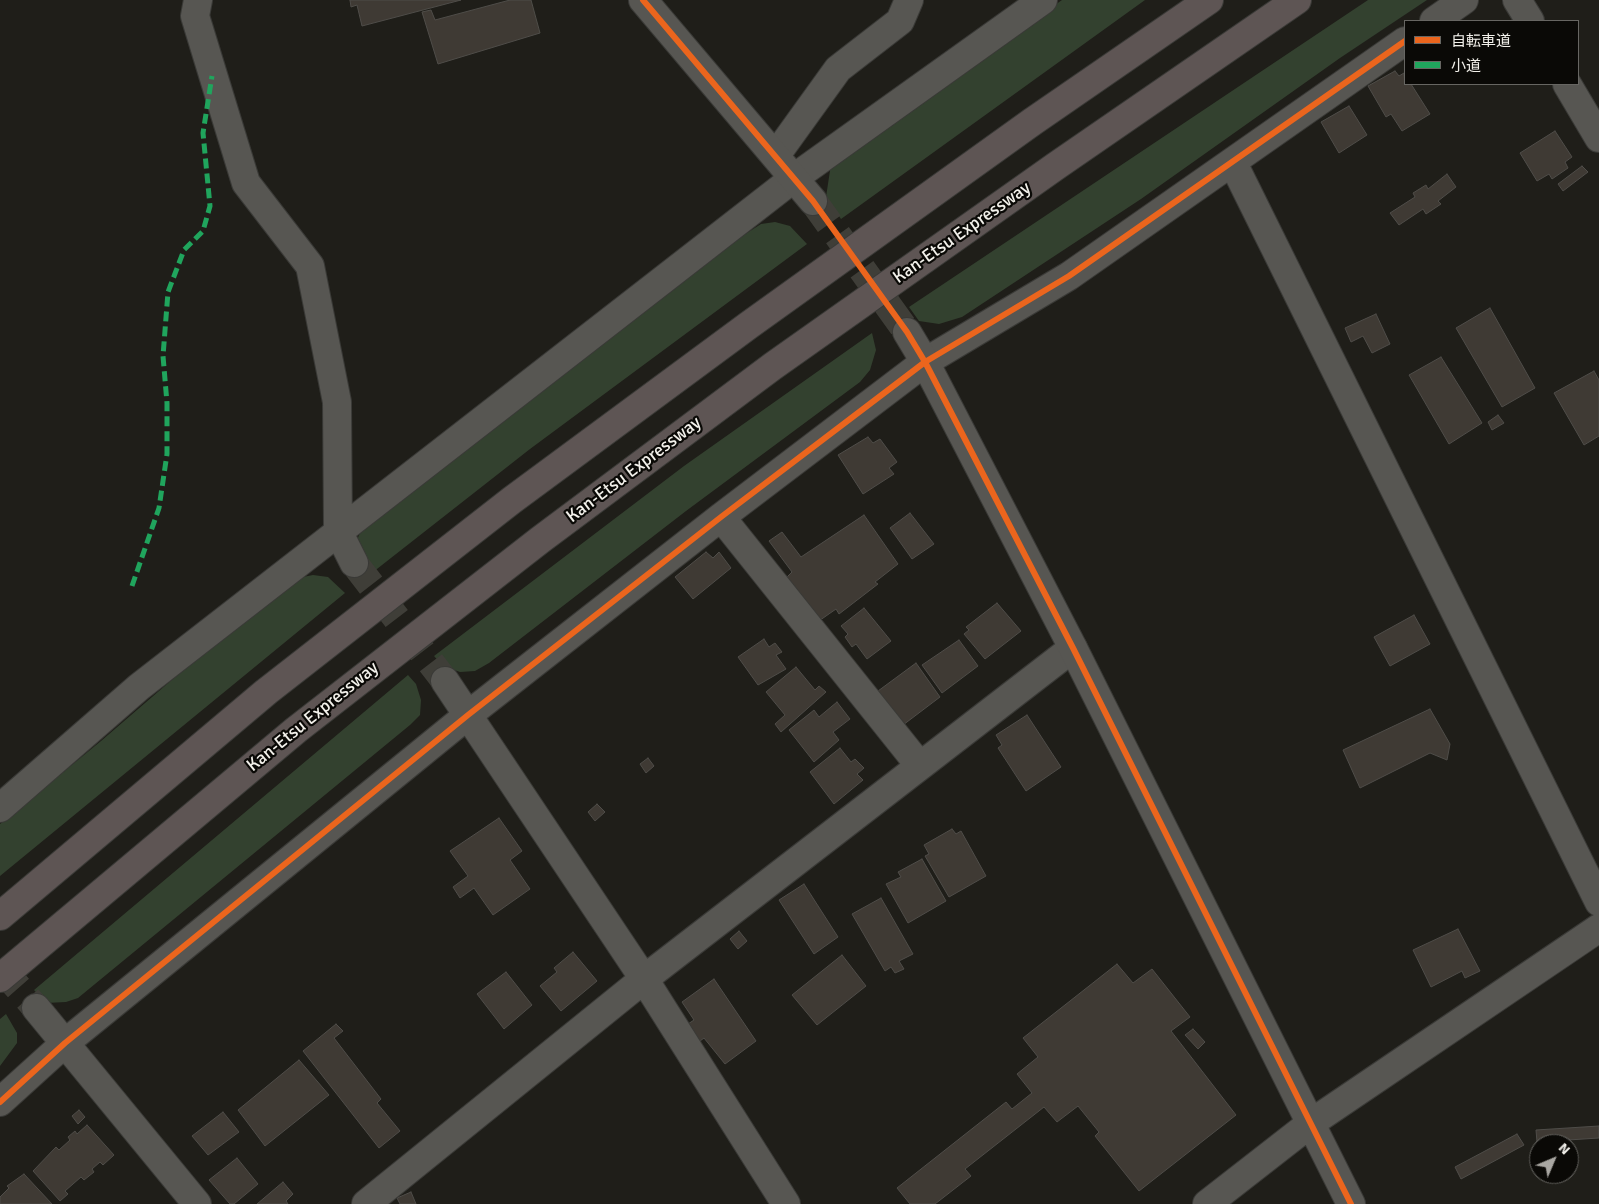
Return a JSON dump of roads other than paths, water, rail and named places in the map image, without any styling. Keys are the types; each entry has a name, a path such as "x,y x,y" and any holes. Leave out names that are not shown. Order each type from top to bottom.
{"highway":[{"path":"0,916 266,692 512,500 1015,134 1210,0"},
{"name":"Kan-Etsu Expressway","path":"0,978 296,730 540,540 781,361 1064,161 1297,0"}],"street":[{"path":"198,0 195,16 246,183 310,266 337,402 338,531 354,563"},
{"path":"643,0 776,155 812,201"},
{"path":"776,155 838,69 900,21 909,0"},
{"path":"0,808 139,687 338,531 794,178 1043,0"},
{"path":"1435,20 1464,0"},
{"path":"1517,0 1529,20"},
{"path":"0,1102 65,1043 468,715 721,517 925,362 1069,276 1233,164 1404,42"},
{"path":"1568,85 1599,138"},
{"path":"1233,164 1599,902"},
{"path":"907,332 925,362 1073,648 1350,1204"},
{"path":"721,517 920,766"},
{"path":"366,1204 644,979 1073,648"},
{"path":"445,681 644,979 786,1204"},
{"path":"1207,1204 1311,1123 1599,928"},
{"path":"36,1008 197,1204"}],"tunnel":[{"path":"813,201 907,332"},
{"path":"354,563 445,681"},
{"path":"0,967 36,1008"}]}
